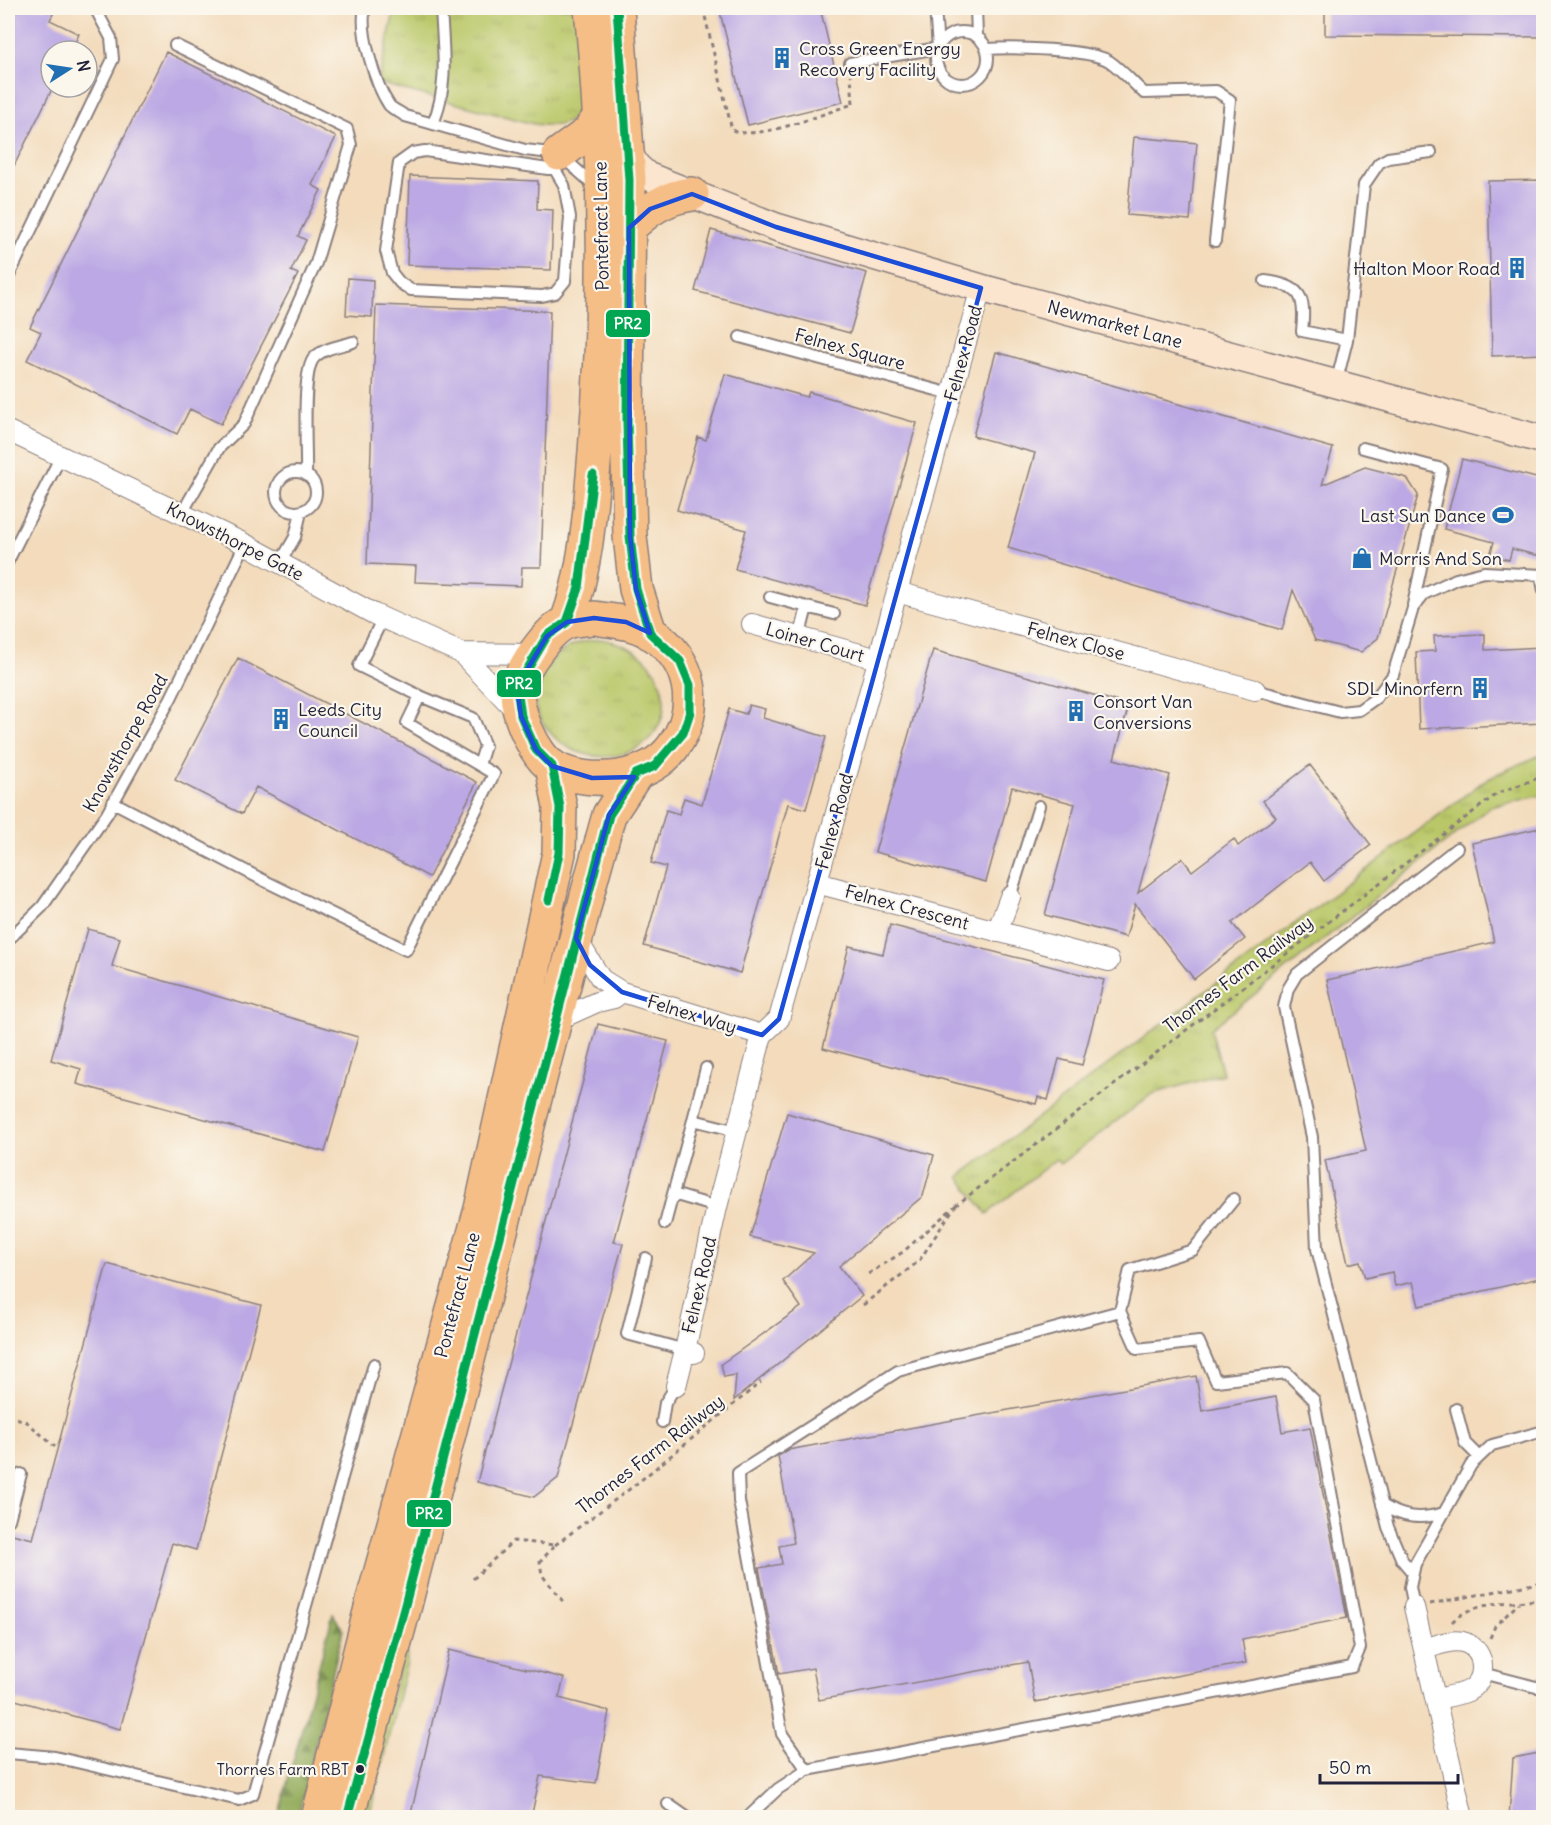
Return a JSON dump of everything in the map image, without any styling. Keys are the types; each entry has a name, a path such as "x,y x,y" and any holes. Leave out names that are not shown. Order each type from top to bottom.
{"highway":[{"name":"Pontefract Lane","path":"567,622 579,588 599,406 604,230 591,8"},
{"name":"Pontefract Lane","path":"617,8 627,151 629,228 627,422 630,536 636,589 650,633"},
{"path":"557,161 588,133 598,119"},
{"path":"629,228 650,209 676,196 692,194"},
{"path":"594,618 626,622 650,633 680,661 690,685 690,712 683,733 670,752 655,766 636,774 591,778 572,775 552,766 536,750 521,716 517,687 534,654 547,636 567,622 594,618"},
{"name":"Pontefract Lane","path":"318,1818 374,1596 481,1209 557,865 560,807 552,766"},
{"name":"Pontefract Lane","path":"347,1818 411,1582 609,815 636,774"}],"street":[{"name":"Newmarket Lane","path":"627,151 636,166 647,176 776,227 981,288 1544,441"},
{"name":"Felnex Road","path":"676,1386 689,1351 717,1207 762,1035 779,1019 981,288"},
{"name":"Knowsthorpe Gate","path":"8,430 245,544 383,618 461,653 521,716"},
{"name":"Felnex Close","path":"897,592 1255,690"},
{"name":"Loiner Court","path":"752,624 878,660"},
{"name":"Knowsthorpe Gate","path":"461,653 534,654"},
{"name":"Felnex Crescent","path":"816,883 1109,961"},
{"path":"997,932 1010,897"},
{"name":"Felnex Way","path":"576,938 601,979 622,992 762,1035"},
{"path":"555,1021 597,1002 614,998 622,992"},
{"path":"1414,1607 1433,1647 1436,1699 1463,1818"},
{"path":"1433,1647 1458,1641 1467,1643 1474,1647 1482,1667 1475,1686 1468,1691 1436,1699"}],"lane":[{"path":"9,271 113,59 111,38 95,8"},
{"path":"365,8 362,18 373,69 390,106 405,116 525,150 579,169 602,194"},
{"path":"433,124 441,104 445,79 441,8"},
{"path":"934,8 938,48"},
{"path":"976,8 977,36"},
{"path":"968,32 977,36 987,49 988,66 984,74 970,84 962,85 946,79 940,73 935,56 938,48 950,34 968,32"},
{"path":"175,45 347,129 351,145 316,263 244,424 219,448 182,513"},
{"path":"987,49 1017,47 1108,60 1144,93 1181,94 1216,91 1230,100 1215,241"},
{"path":"850,63 938,48"},
{"path":"425,151 557,161 570,217 565,282 555,293 542,296 411,290 392,273 386,251 399,163 405,157 425,151"},
{"path":"1336,384 1347,340 1364,185 1379,163 1388,158 1431,152"},
{"path":"1265,281 1289,284 1298,292 1304,316 1302,331 1347,340"},
{"name":"Felnex Square","path":"740,337 951,394"},
{"path":"306,474 308,369 314,358 323,352 353,342"},
{"path":"1255,690 1340,712 1359,710 1377,698 1393,675 1413,608 1442,469 1363,448"},
{"path":"8,561 61,456"},
{"path":"294,472 306,474 315,484 315,498 307,509 301,512 293,512 282,507 276,489 278,482 287,474 294,472"},
{"path":"280,563 295,537 301,512"},
{"name":"Knowsthorpe Road","path":"8,940 42,907 113,802 171,698 245,544"},
{"path":"1413,608 1424,594 1456,579 1484,572 1542,576 1544,591"},
{"path":"770,597 834,614"},
{"path":"799,638 807,607"},
{"path":"383,618 359,666 420,696 473,718 484,746 479,765"},
{"path":"113,802 265,881 406,950 494,774 406,723 420,696"},
{"path":"1010,897 1039,806"},
{"path":"1412,1572 1395,1546 1382,1505 1317,1249 1312,1137 1284,1007 1288,989 1297,974 1457,848"},
{"path":"665,1224 706,1068"},
{"path":"693,1120 737,1131"},
{"path":"673,1194 717,1207"},
{"path":"747,1818 778,1789 807,1770 1352,1667 1360,1648 1314,1400 1287,1373 1216,1382 1199,1342 1137,1349 1120,1311 1130,1270 1193,1250 1234,1199"},
{"path":"646,1258 627,1334 689,1351"},
{"path":"807,1770 782,1734 739,1501 738,1473 898,1371 1120,1311"},
{"path":"8,1753 55,1757 239,1800 253,1794 374,1364"},
{"path":"662,1422 665,1403 676,1386"},
{"path":"1456,1409 1465,1443 1478,1456"},
{"path":"1414,1607 1410,1587 1412,1572 1478,1456 1492,1444 1544,1431"},
{"path":"9,1520 11,1498 21,1474"},
{"path":"1382,1505 1396,1514 1412,1518 1428,1518 1444,1513"},
{"path":"1482,1667 1536,1687 1544,1686"},
{"path":"668,1804 688,1818"}],"path":[{"path":"703,8 732,130 742,135 759,133 853,104 850,63"},
{"name":"Thornes Farm Railway","path":"865,1276 903,1252 955,1206 1498,793 1544,776"},
{"name":"Thornes Farm Railway","path":"863,1305 919,1261 955,1206"},
{"name":"Thornes Farm Railway","path":"565,1604 542,1575 540,1562 555,1545 635,1485 761,1382"},
{"path":"8,1415 27,1422 56,1447"},
{"path":"473,1579 513,1541 555,1545"},
{"path":"1433,1647 1460,1614 1509,1600 1519,1603 1544,1599"},
{"path":"1482,1667 1495,1626 1519,1603"},
{"path":"259,1772 332,1763"}],"highlighted area":[{"path":"692,194 776,227 981,288 779,1019 762,1035 622,992 590,965 576,938 609,815 634,777 592,778 552,766 536,750 521,716 517,687 547,636 567,622 594,618 626,622 650,633 636,589 630,536 629,228 650,209"}],"green space":[{"path":"395,8 577,8 583,84 577,111 566,123 534,124 378,83"},
{"path":"601,639 620,644 644,658 660,682 664,706 658,727 645,742 626,753 605,757 582,753 560,742 542,722 535,698 541,675 557,655 582,642"},
{"path":"1543,754 1543,795 1490,807 1211,1029 1223,1074 1152,1094 1060,1164 1056,1159 987,1214 959,1177 1488,778"},
{"path":"333,1614 343,1630 298,1817 278,1817"},
{"path":"406,1644 407,1662 369,1817 358,1818"}],"building":[{"path":"8,8 56,8 50,20 79,34 77,39 39,39 39,99 47,99 8,178"},
{"name":"Cross Green Energy Recovery Facility","path":"719,8 820,8 843,102 748,125"},
{"path":"1325,8 1544,8 1544,37 1325,35"},
{"path":"166,52 336,137 312,185 321,190 298,236 306,240 291,271 298,274 221,424 190,409 177,434 27,360 41,332 30,327"},
{"path":"1134,137 1197,143 1190,220 1127,215"},
{"path":"410,176 538,181 537,209 553,210 551,270 407,265"},
{"name":"Halton Moor Road","path":"1544,180 1544,354 1492,356 1488,181"},
{"path":"711,230 867,273 850,333 695,291"},
{"path":"348,278 373,280 372,317 346,315"},
{"path":"376,305 550,311 541,567 522,567 521,586 415,582 416,566 367,564"},
{"path":"996,352 1333,448 1322,485 1365,467 1407,478 1418,495 1378,638 1361,652 1315,640 1293,590 1282,630 1008,548 1035,453 973,436"},
{"path":"725,374 807,397 809,392 917,423 865,605 735,569 746,530 677,510 698,437 706,440"},
{"path":"1462,459 1544,480 1544,557 1512,549 1509,560 1490,555 1494,542 1444,529"},
{"name":"SDL Minorfern","path":"1485,634 1485,650 1544,647 1544,723 1419,729 1416,652 1435,651 1434,636"},
{"path":"933,650 1129,705 1114,759 1170,775 1138,893 1182,858 1192,871 1234,839 1238,846 1276,817 1263,801 1310,765 1371,845 1324,881 1310,862 1232,923 1245,939 1194,979 1135,904 1126,937 1045,915 1075,804 1012,787 986,882 875,852"},
{"name":"Leeds City Council","path":"238,658 477,782 429,877 256,787 242,814 175,780"},
{"path":"749,705 765,709 763,718 826,737 806,809 788,804 740,973 644,946 666,867 651,863 666,810 679,814 684,798 702,804 729,709 746,714"},
{"path":"1544,827 1544,1277 1419,1306 1413,1282 1395,1286 1392,1272 1365,1278 1360,1261 1348,1264 1325,1160 1366,1151 1327,980 1494,942 1472,843"},
{"path":"890,925 1104,980 1082,1065 1059,1059 1048,1100 1038,1097 1036,1104 823,1048 849,946 883,954"},
{"path":"88,929 120,938 112,966 358,1037 325,1152 77,1084 81,1069 51,1060"},
{"path":"598,1024 668,1041 614,1242 623,1244 558,1478 534,1497 477,1482"},
{"path":"787,1113 934,1155 923,1196 839,1266 862,1296 734,1400 736,1375 724,1377 721,1364 801,1307 783,1281 814,1253 750,1237"},
{"path":"107,1264 261,1305 196,1550 172,1543 120,1729 8,1698 8,1533 33,1539"},
{"path":"1196,1376 1202,1411 1276,1397 1282,1432 1310,1427 1347,1618 1242,1639 1246,1663 1035,1702 1028,1662 819,1700 813,1668 779,1674 759,1568 782,1564 779,1546 794,1543 778,1456 788,1450"},
{"path":"449,1650 564,1678 559,1698 609,1711 596,1783 540,1776 531,1818 410,1818"},
{"path":"1544,1752 1544,1818 1509,1818 1513,1758"}],"transit line":[{"name":"PR2","path":"347,1818 405,1605 609,815 636,774 655,766 683,733 690,712 690,685 680,661 650,633 636,589 630,536 627,422 629,180 617,8"},
{"name":"PR2","path":"549,900 559,853 560,807 552,766 536,750 521,716 517,687 547,636 567,622 579,588 593,475"}],"place":[{"name":"Cross Green Energy Recovery Facility","path":"782,58"},
{"name":"Halton Moor Road","path":"1517,268"},
{"name":"Last Sun Dance","path":"1503,515"},
{"name":"Morris And Son","path":"1362,558"},
{"name":"SDL Minorfern","path":"1480,688"},
{"name":"Consort Van Conversions","path":"1076,711"},
{"name":"Leeds City Council","path":"281,719"},
{"name":"Thornes Farm RBT","path":"360,1769"}]}
